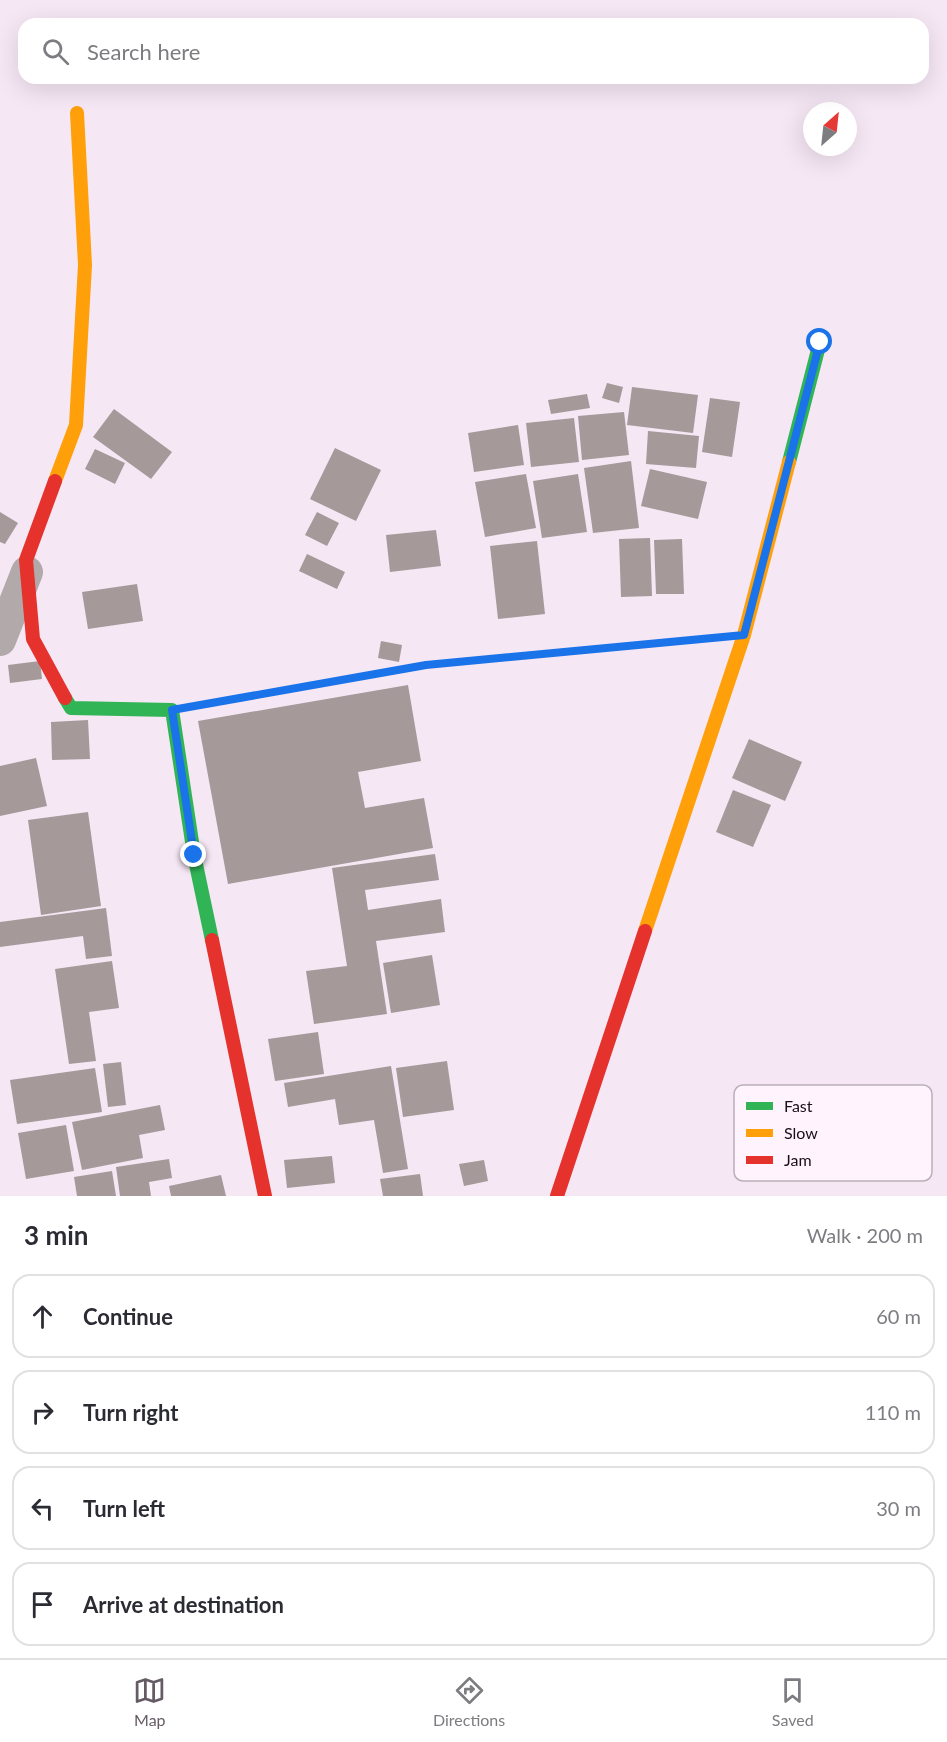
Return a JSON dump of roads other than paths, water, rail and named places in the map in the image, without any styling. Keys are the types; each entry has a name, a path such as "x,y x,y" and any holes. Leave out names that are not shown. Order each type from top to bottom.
{"street":[{"path":"77,113 85,265 76,425 26,560 33,639 71,708 172,710 194,855 264,1196"},
{"path":"557,1196 744,635 820,342"},
{"path":"0,640 27,572"}]}
